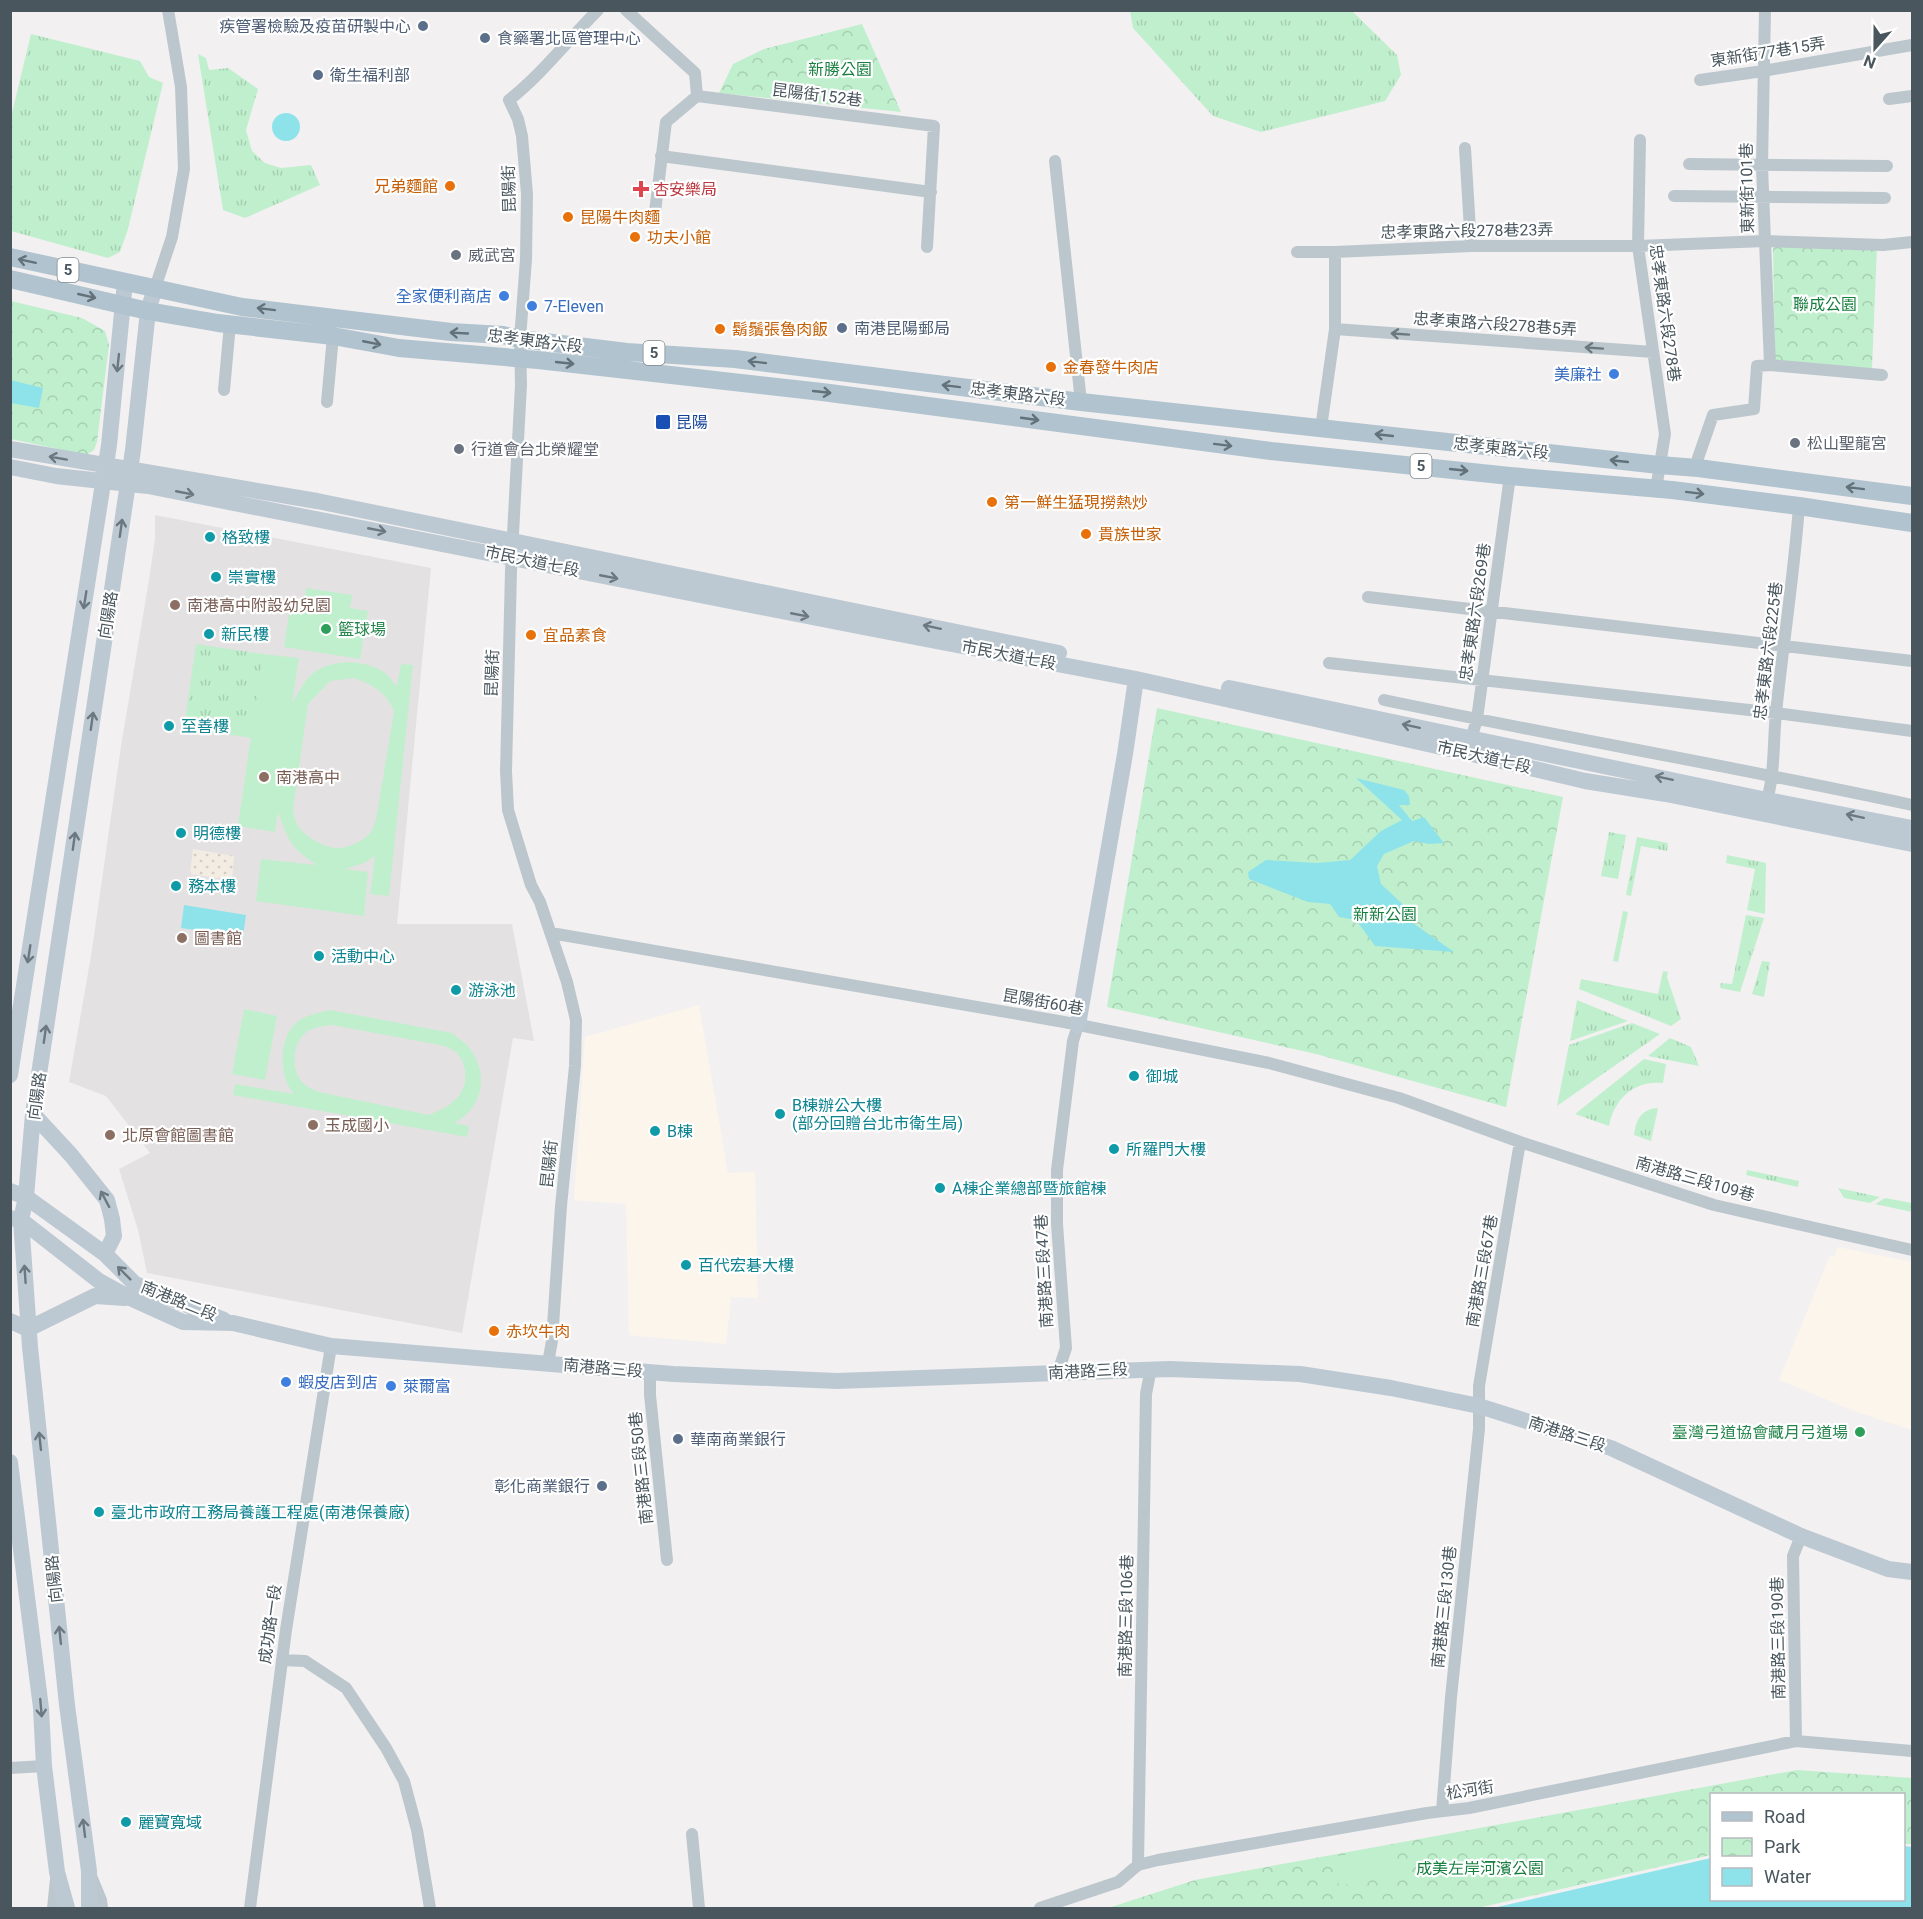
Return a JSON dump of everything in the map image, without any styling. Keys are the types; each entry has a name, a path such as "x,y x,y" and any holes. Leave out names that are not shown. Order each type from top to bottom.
{"main road":[{"name":"5","path":"10,258 125,282"},
{"name":"5","path":"10,279 147,311"},
{"name":"忠孝東路六段","path":"125,282 242,307 451,332 503,335 627,352 735,359 1081,402 1698,468 1912,496"},
{"name":"向陽路","path":"10,1075 104,473 125,282"},
{"name":"向陽路","path":"93,1908 77,1766 67,1704 16,1219 129,476 147,311 155,288"},
{"name":"忠孝東路六段","path":"147,311 230,324 333,336 399,348 831,393 1271,451 1656,489 1799,506 1912,524"},
{"path":"10,449 104,473"},
{"path":"10,467 56,476 104,473"},
{"name":"市民大道七段","path":"104,473 317,501 513,549 862,627 1470,746 1912,828"},
{"name":"市民大道七段","path":"513,549 1470,746 1585,781 1666,794 1912,844"},
{"path":"1078,1025 1136,679"},
{"path":"33,1114 71,1155 107,1200 114,1236 105,1254"},
{"name":"南港路二段","path":"18,1194 105,1254 135,1284 233,1323"},
{"name":"南港路二段","path":"16,1219 99,1281 130,1298 183,1322 233,1323"},
{"path":"10,1322 28,1329 94,1296 130,1298"},
{"name":"南港路三段","path":"233,1323 331,1346 650,1372 837,1381 1151,1368 1300,1374 1391,1388 1479,1406 1611,1448 1801,1536 1888,1569 1912,1572"},
{"name":"向陽路","path":"10,1462 15,1538 41,1708 44,1766 57,1872 67,1908"}],"street":[{"path":"155,288 172,237 184,169 182,87 168,10"},
{"name":"昆陽街","path":"548,1364 552,1341 576,1020 567,982 540,902 531,885 508,810 506,771 520,339 526,259 527,172 520,128 509,100 524,88 598,10"},
{"path":"626,10 695,73 697,96 666,122 655,212"},
{"name":"東新街101巷","path":"1765,10 1762,166 1770,365"},
{"name":"東新街77巷15弄","path":"1700,80 1912,45"},
{"name":"昆陽街152巷","path":"697,96 933,126 931,192"},
{"path":"1889,99 1912,96"},
{"name":"忠孝東路六段278巷","path":"1640,140 1638,246 1665,434 1656,489"},
{"path":"1465,148 1471,246"},
{"path":"661,156 931,192 927,247"},
{"path":"1055,161 1081,402"},
{"path":"1689,164 1887,166"},
{"path":"1674,196 1885,198"},
{"name":"忠孝東路六段278巷23弄","path":"1297,252 1471,246 1638,246 1765,241 1884,245 1912,242"},
{"path":"1321,428 1335,329 1335,252"},
{"path":"224,390 230,324"},
{"name":"忠孝東路六段278巷5弄","path":"1335,329 1653,352"},
{"path":"327,402 333,336"},
{"path":"1698,468 1698,458 1713,415 1754,410 1757,366 1770,365 1882,375"},
{"name":"忠孝東路六段269巷","path":"1470,746 1477,719 1510,476"},
{"name":"忠孝東路六段225巷","path":"1767,800 1772,775 1776,713 1795,566 1799,506"},
{"path":"1368,597 1912,661"},
{"path":"1329,663 1776,713 1912,731"},
{"path":"1384,700 1772,775 1912,805"},
{"name":"昆陽街60巷","path":"551,933 1078,1025 1269,1063 1399,1098 1520,1142"},
{"name":"南港路三段47巷","path":"1058,1372 1066,1348 1057,1224 1057,1170 1073,1041 1078,1025"},
{"name":"南港路三段109巷","path":"1520,1142 1714,1205 1912,1250"},
{"name":"南港路三段67巷","path":"1479,1406 1479,1386 1520,1142"},
{"name":"成功路一段","path":"250,1908 282,1660 331,1346"},
{"name":"南港路三段106巷","path":"1138,1865 1146,1394 1151,1368"},
{"name":"南港路三段50巷","path":"650,1372 650,1395 667,1560"},
{"name":"南港路三段130巷","path":"1442,1811 1451,1697 1474,1486 1479,1406"},
{"name":"南港路三段190巷","path":"1796,1741 1793,1556 1801,1536"},
{"path":"282,1660 305,1661 346,1688 386,1748 404,1781 417,1830 430,1908"},
{"name":"松河街","path":"1040,1908 1118,1882 1138,1865 1469,1808 1796,1741 1912,1751"},
{"path":"10,1768 44,1766"},
{"path":"692,1834 699,1908"},
{"path":"53,1908 57,1872"}],"shaded area":[{"path":"155,515 431,568 397,924 512,924 534,1041 513,1038 462,1333 147,1273 138,1230 119,1169 150,1153 106,1096 69,1082 92,950 121,746 149,580 155,539"},
{"path":"699,1005 728,1173 755,1172 758,1298 731,1297 726,1344 629,1335 626,1204 574,1200 585,1037"},
{"path":"1838,1247 1912,1262 1912,1430 1857,1412 1779,1380 1830,1256 1834,1257"}],"green space":[{"path":"1130,11 1350,11 1397,55 1401,75 1385,101 1261,132 1213,116 1133,28"},
{"name":"新勝公園","path":"862,24 901,112 719,93 733,64 764,49"},
{"path":"31,34 140,61 149,77 163,83 128,229 120,252 108,258 11,231 11,117"},
{"path":"198,54 206,58 209,70 228,68 258,89 246,130 252,151 265,163 281,168 311,165 320,185 245,218 223,210"},
{"name":"聯成公園","path":"1877,246 1872,369 1775,360 1773,247"},
{"path":"11,301 82,318 105,331 109,345 97,442 94,450 86,455 11,439"},
{"name":"籃球場","path":"306,588 352,595 350,608 368,611 360,659 284,647 291,602 304,604"},
{"path":"196,644 263,654 252,738 184,728"},
{"path":"263,654 299,658 292,703 311,675 319,669 337,663 357,663 376,668 384,672 397,686 401,664 413,665 389,896 370,894 375,856 364,863 345,869 368,872 364,916 256,901 261,859 317,865 292,843 278,812 275,832 238,826","holes":["354,678 383,694 394,711 373,829 359,842 336,848 319,843 303,832 297,824 293,810 308,704 330,681"]},
{"name":"新新公園","path":"1157,708 1563,797 1506,1107 1316,1054 1107,1007"},
{"path":"1609,832 1626,835 1618,879 1601,876"},
{"path":"1637,837 1668,843 1667,851 1641,846 1631,896 1626,895"},
{"path":"1727,855 1766,863 1765,914 1747,910 1755,869 1726,863"},
{"path":"1623,911 1628,912 1618,962 1613,961"},
{"path":"1746,915 1764,918 1740,992 1720,988 1721,983 1732,984"},
{"path":"1762,961 1770,962 1764,997 1752,994"},
{"path":"1663,971 1668,972 1667,977 1681,1019 1671,1026 1579,989 1581,979 1658,994"},
{"path":"1577,1000 1628,1021 1570,1041"},
{"path":"244,1009 277,1016 265,1080 232,1074"},
{"path":"330,1010 452,1033 467,1045 479,1066 481,1077 480,1088 472,1108 454,1123 469,1126 467,1137 233,1095 235,1084 294,1094 285,1079 282,1059 289,1031 303,1018","holes":["332,1025 445,1046 456,1052 462,1060 465,1083 460,1095 448,1106 429,1115 319,1092 303,1083 295,1063 296,1048 303,1036 308,1031"]},
{"path":"1632,1023 1660,1034 1557,1106 1569,1045"},
{"path":"1670,1038 1691,1047 1699,1066 1648,1056"},
{"path":"1644,1059 1666,1064 1663,1083 1643,1085 1627,1093 1615,1107 1609,1126 1575,1114"},
{"path":"1658,1108 1651,1141 1634,1135 1640,1116"},
{"path":"1747,1170 1799,1181 1798,1187 1746,1175"},
{"path":"1838,1188 1880,1197 1870,1203 1844,1198"},
{"path":"1885,1198 1912,1203 1912,1212 1875,1204"},
{"name":"成美左岸河濱公園","path":"1797,1770 1912,1778 1912,1844 1905,1844 1905,1793 1710,1793 1710,1855 1478,1908 1108,1908 1195,1880"},
{"path":"1394,1846 1400,1875 1339,1886 1333,1857"}],"sand":[{"path":"193,849 234,856 232,880 190,874"}],"water":[{"path":"286,113 296,117 300,127 296,137 286,141 276,137 272,127 276,117"},
{"path":"10,380 43,388 39,408 11,403"},
{"path":"1356,778 1404,790 1409,796 1410,805 1399,805 1412,821 1424,817 1444,843 1429,844 1414,841 1384,854 1377,866 1381,884 1410,911 1413,923 1454,952 1375,946 1356,920 1339,917 1330,904 1308,902 1249,879 1248,872 1266,860 1317,863 1350,860 1381,831 1402,820"},
{"path":"184,905 246,915 243,937 181,928"},
{"path":"1905,1846 1912,1847 1912,1908 1493,1908 1710,1858 1710,1901 1905,1901"}],"place":[{"name":"疾管署檢驗及疫苗研製中心","path":"423,26"},
{"name":"食藥署北區管理中心","path":"485,38"},
{"name":"衛生福利部","path":"318,75"},
{"name":"兄弟麵館","path":"450,186"},
{"name":"杏安樂局","path":"641,189"},
{"name":"昆陽牛肉麵","path":"568,217"},
{"name":"功夫小館","path":"635,237"},
{"name":"威武宮","path":"456,255"},
{"name":"全家便利商店","path":"504,296"},
{"name":"7-Eleven","path":"532,306"},
{"name":"南港昆陽郵局","path":"842,328"},
{"name":"鬍鬚張魯肉飯","path":"720,329"},
{"name":"金春發牛肉店","path":"1051,367"},
{"name":"美廉社","path":"1614,374"},
{"name":"昆陽","path":"663,422"},
{"name":"松山聖龍宮","path":"1795,443"},
{"name":"行道會台北榮耀堂","path":"459,449"},
{"name":"第一鮮生猛現撈熱炒","path":"992,502"},
{"name":"貴族世家","path":"1086,534"},
{"name":"格致樓","path":"210,537"},
{"name":"崇實樓","path":"216,577"},
{"name":"南港高中附設幼兒園","path":"175,605"},
{"name":"籃球場","path":"326,629"},
{"name":"新民樓","path":"209,634"},
{"name":"宜品素食","path":"531,635"},
{"name":"至善樓","path":"169,726"},
{"name":"南港高中","path":"264,777"},
{"name":"明德樓","path":"181,833"},
{"name":"務本樓","path":"176,886"},
{"name":"圖書館","path":"182,938"},
{"name":"活動中心","path":"319,956"},
{"name":"游泳池","path":"456,990"},
{"name":"御城","path":"1134,1076"},
{"name":"B棟辦公大樓 (部分回贈台北市衛生局)","path":"780,1114"},
{"name":"玉成國小","path":"313,1125"},
{"name":"B棟","path":"655,1131"},
{"name":"北原會館圖書館","path":"110,1135"},
{"name":"所羅門大樓","path":"1114,1149"},
{"name":"A棟企業總部暨旅館棟","path":"940,1188"},
{"name":"百代宏碁大樓","path":"686,1265"},
{"name":"赤坎牛肉","path":"494,1331"},
{"name":"蝦皮店到店","path":"286,1382"},
{"name":"萊爾富","path":"391,1386"},
{"name":"臺灣弓道協會藏月弓道場","path":"1860,1432"},
{"name":"華南商業銀行","path":"678,1439"},
{"name":"彰化商業銀行","path":"602,1486"},
{"name":"臺北市政府工務局養護工程處(南港保養廠)","path":"99,1512"},
{"name":"麗寶寬域","path":"126,1822"}]}
